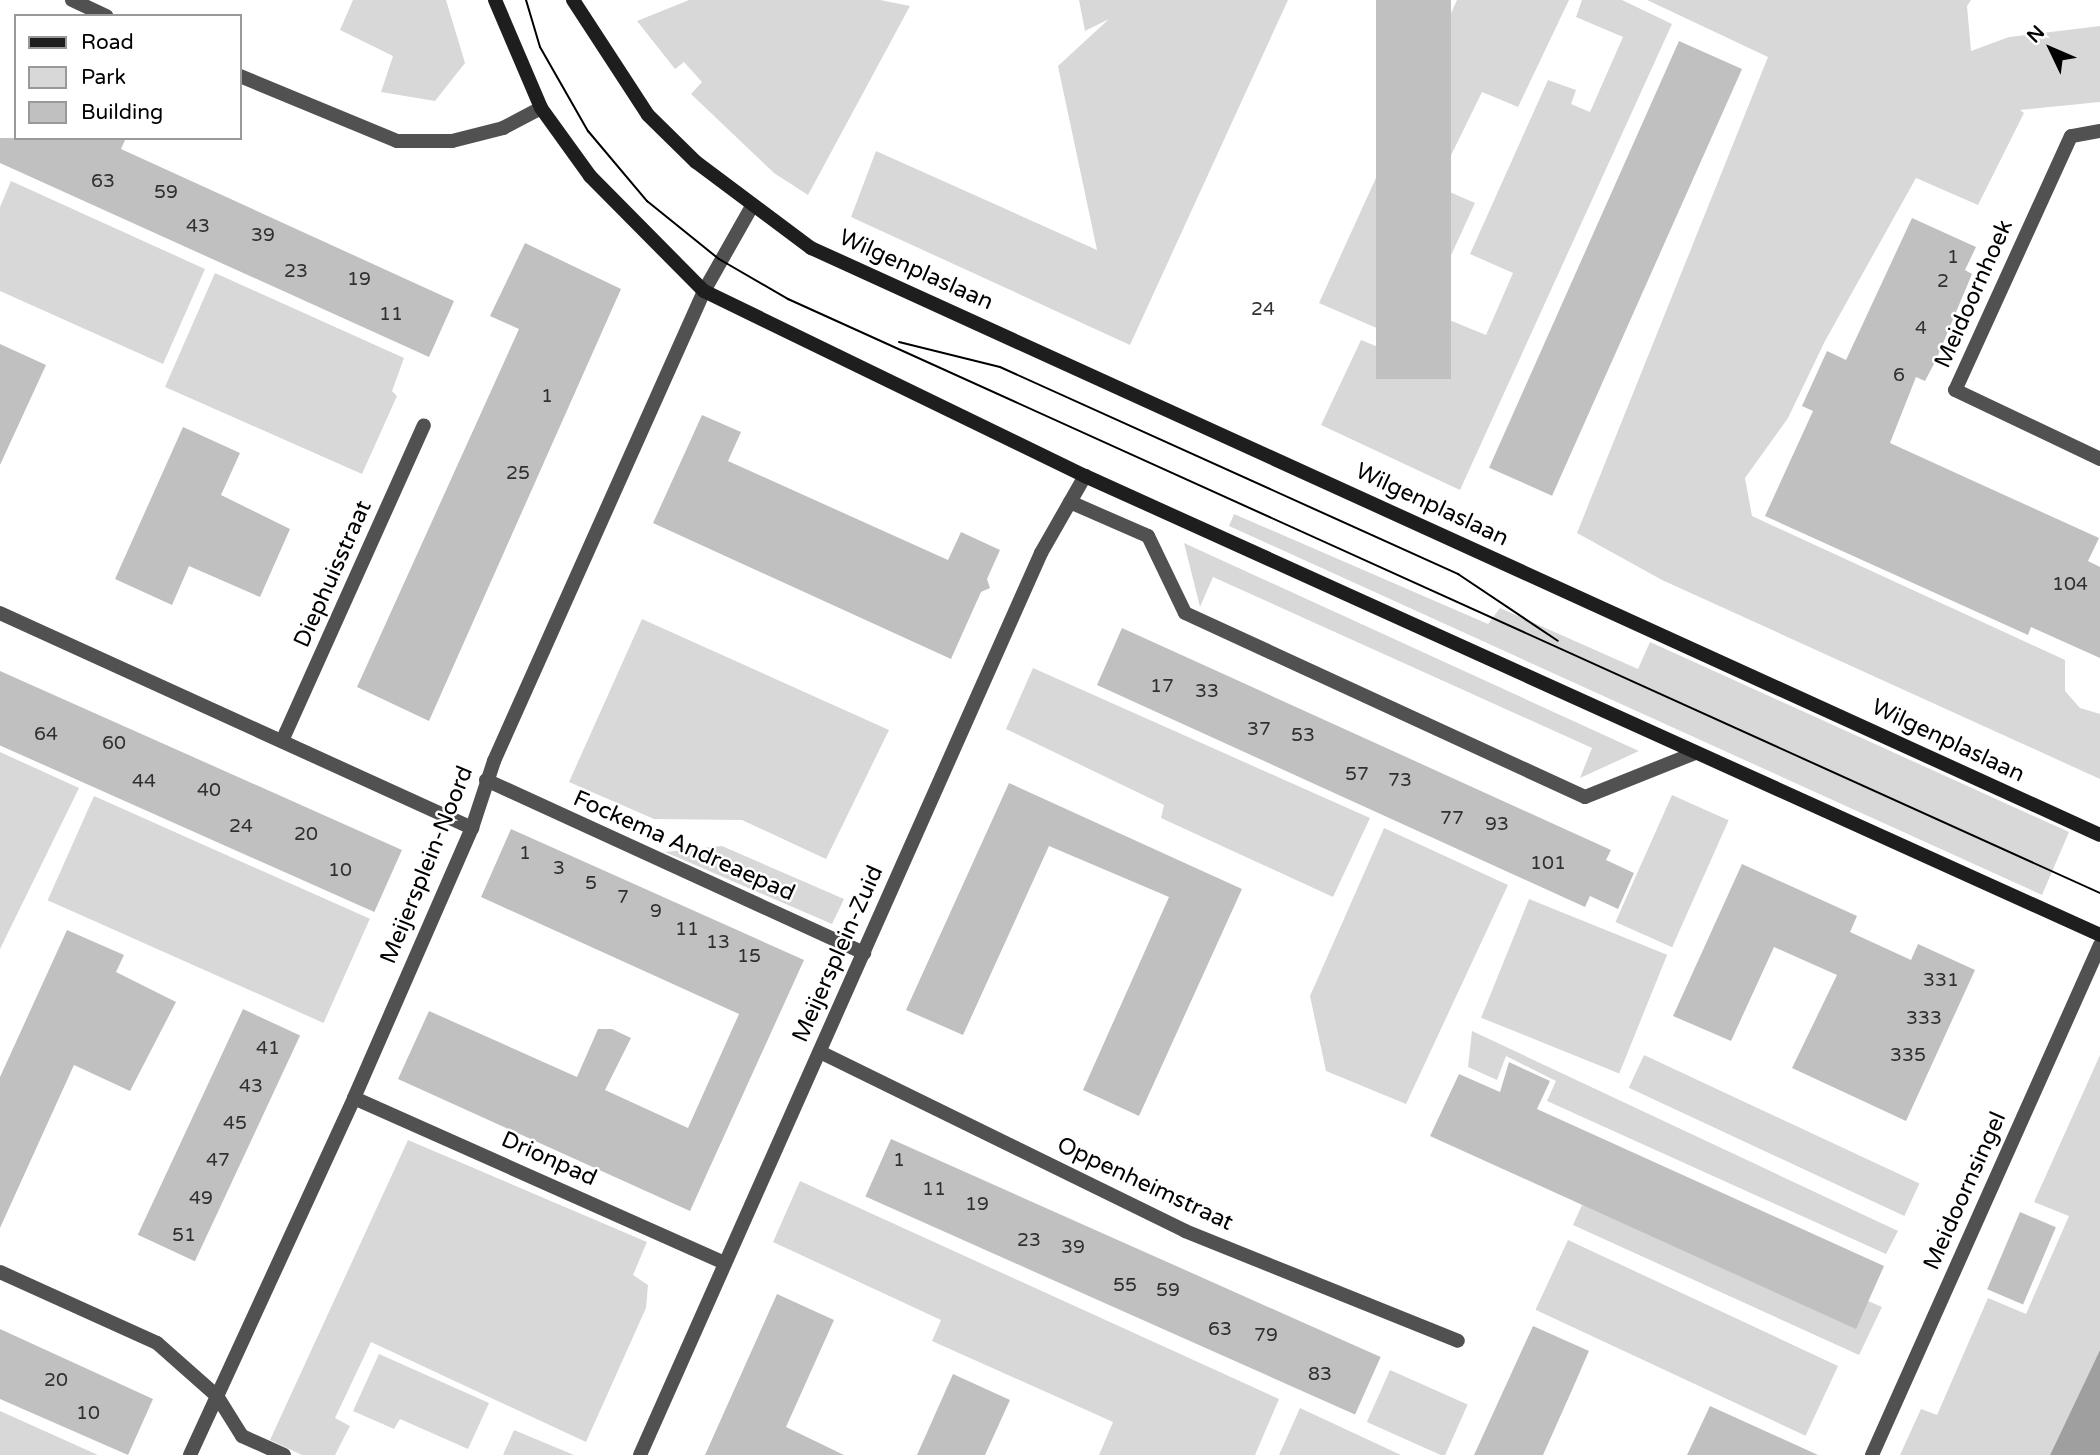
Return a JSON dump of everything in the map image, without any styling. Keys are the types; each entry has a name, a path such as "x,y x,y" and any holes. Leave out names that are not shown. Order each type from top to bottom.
{"street":[{"path":"72,0 103,14"},
{"path":"495,0 541,108 590,176 704,291 1085,476 2100,935"},
{"name":"Wilgenplaslaan","path":"573,0 648,115 752,206 811,248 2100,835"},
{"path":"242,77 397,141 452,141 503,128 541,108"},
{"name":"Meidoornhoek","path":"2100,131 2071,136 1955,390 2100,459"},
{"path":"704,291 752,206"},
{"name":"Meijersplein-Noord","path":"190,1455 354,1098 472,828 486,780 704,291"},
{"name":"Diephuisstraat","path":"282,741 424,425"},
{"name":"Meijersplein-Zuid","path":"640,1455 1041,554 1085,476"},
{"path":"1070,502 1148,536 1185,613 1585,797 1695,753"},
{"path":"0,613 472,828"},
{"name":"Fockema Andreaepad","path":"486,780 864,953"},
{"name":"Meidoornsingel","path":"1872,1455 2100,945"},
{"name":"Oppenheimstraat","path":"820,1052 1185,1231 1458,1340"},
{"name":"Drionpad","path":"354,1098 726,1262"},
{"path":"0,1272 157,1343 217,1396 242,1436 284,1455"}],"green space":[{"path":"353,0 446,0 465,63 435,101 381,92 393,56 340,30"},
{"path":"689,0 880,0 910,6 808,195 774,173 691,94 702,82 684,62 675,69 637,21"},
{"path":"1079,0 1288,0 1130,345 851,217 876,151 1097,250 1058,66 1109,19 1085,31"},
{"path":"1457,0 1569,0 1518,107 1482,92 1436,186 1475,203 1411,343 1319,303"},
{"path":"1582,0 1622,0 1672,24 1460,490 1321,425 1361,340 1420,364 1442,317 1486,335 1513,273 1470,254 1548,80 1576,90 1571,104 1590,112 1623,37 1576,17"},
{"path":"1647,0 1971,0 1967,6 1971,51 2009,37 2100,26 2100,102 2020,110 2024,113 1978,205 1916,178 1825,341 1788,418 1745,478 1752,516 2065,660 2065,691 2080,708 2100,714 2100,779 1662,580 1577,533 1768,57"},
{"path":"11,181 205,269 163,364 0,291 0,207"},
{"path":"215,273 404,358 392,391 397,396 362,474 165,387"},
{"path":"1234,514 1488,624 1500,608 1638,669 1650,642 2069,832 2042,895 1229,526"},
{"path":"1184,543 1639,751 1580,778 1592,748 1213,577 1200,607"},
{"path":"642,619 889,730 826,859 742,820 654,819 569,782"},
{"path":"1033,668 1370,818 1333,897 1161,818 1164,805 1006,729"},
{"path":"0,752 79,788 0,949"},
{"path":"1672,795 1729,820 1672,947 1615,922"},
{"path":"94,796 370,919 324,1023 48,900"},
{"path":"1384,828 1508,885 1406,1104 1326,1071 1310,996"},
{"path":"722,846 844,899 832,924 665,852"},
{"path":"1529,899 1667,955 1619,1073 1481,1018"},
{"path":"1472,1031 1898,1231 1886,1254 1547,1101 1556,1081 1506,1056 1497,1080 1468,1067"},
{"path":"1644,1055 1920,1183 1904,1216 1629,1088"},
{"path":"2100,1055 2100,1350 2050,1455 1900,1455 1921,1409 1937,1415 1988,1298 2026,1314 2069,1216 2034,1202"},
{"path":"408,1140 647,1242 633,1275 648,1285 646,1308 586,1442 371,1342 335,1418 350,1426 335,1455 302,1455 270,1440"},
{"path":"800,1181 1279,1399 1255,1455 1099,1455 1113,1422 932,1341 941,1320 773,1242"},
{"path":"1582,1205 1882,1307 1859,1355 1573,1225"},
{"path":"1568,1240 1838,1366 1806,1436 1535,1310"},
{"path":"379,1354 489,1403 468,1449 400,1419 394,1429 353,1411"},
{"path":"1390,1370 1468,1405 1445,1455 1367,1422"},
{"path":"1300,1408 1401,1455 1279,1455"},
{"path":"0,1411 98,1455 0,1455"},
{"path":"514,1430 574,1455 503,1455"}],"shaded area":[{"path":"2100,1350 2100,1455 2050,1455"}],"building":[{"path":"1376,0 1451,0 1451,379 1376,379"},
{"path":"1679,41 1742,69 1552,496 1489,468"},
{"path":"0,138 125,140 121,149 454,301 429,357 0,163"},
{"path":"1912,218 1976,247 1965,270 1972,274 1936,360 1925,381 1916,377 1890,443 2099,538 2088,561 2100,567 2100,658 2031,627 2028,635 1765,516 1813,411 1802,406 1827,351 1846,360"},
{"path":"525,243 621,289 429,721 357,687 519,329 490,316"},
{"path":"0,344 46,365 0,465"},
{"path":"702,415 741,432 728,461 948,560 961,532 1000,550 987,579 990,588 981,592 951,659 653,523"},
{"path":"183,427 240,453 221,495 290,529 260,597 189,566 172,605 115,579"},
{"path":"1122,628 1611,850 1606,860 1634,873 1618,909 1590,896 1585,907 1097,685"},
{"path":"0,671 402,850 374,912 0,745"},
{"path":"1009,783 1242,889 1139,1116 1083,1090 1169,897 1049,846 963,1035 906,1010"},
{"path":"511,829 804,960 690,1211 398,1079 429,1011 577,1077 598,1029 612,1029 631,1038 605,1090 688,1128 739,1014 481,897"},
{"path":"1742,864 1857,916 1850,932 1911,960 1918,944 1975,970 1906,1121 1792,1068 1837,975 1774,947 1731,1041 1673,1016"},
{"path":"67,930 124,955 116,972 176,1002 130,1091 74,1065 0,1228 0,1077"},
{"path":"243,1009 300,1036 195,1261 138,1235"},
{"path":"1509,1062 1550,1081 1537,1109 1884,1266 1856,1329 1430,1136 1459,1074 1500,1092"},
{"path":"891,1139 1381,1357 1355,1415 865,1197"},
{"path":"2020,1212 2056,1227 2023,1305 1987,1289"},
{"path":"777,1294 834,1320 786,1427 844,1455 705,1455"},
{"path":"1533,1326 1589,1351 1543,1455 1474,1455"},
{"path":"0,1329 153,1399 128,1455 0,1399"},
{"path":"953,1374 1010,1400 985,1455 917,1455"},
{"path":"1710,1406 1818,1455 1687,1455"}],"tram line":[{"path":"526,0 540,47 588,131 647,201 719,259 788,299 2100,893"},
{"path":"899,342 1000,367 1458,574 1558,641"}]}
